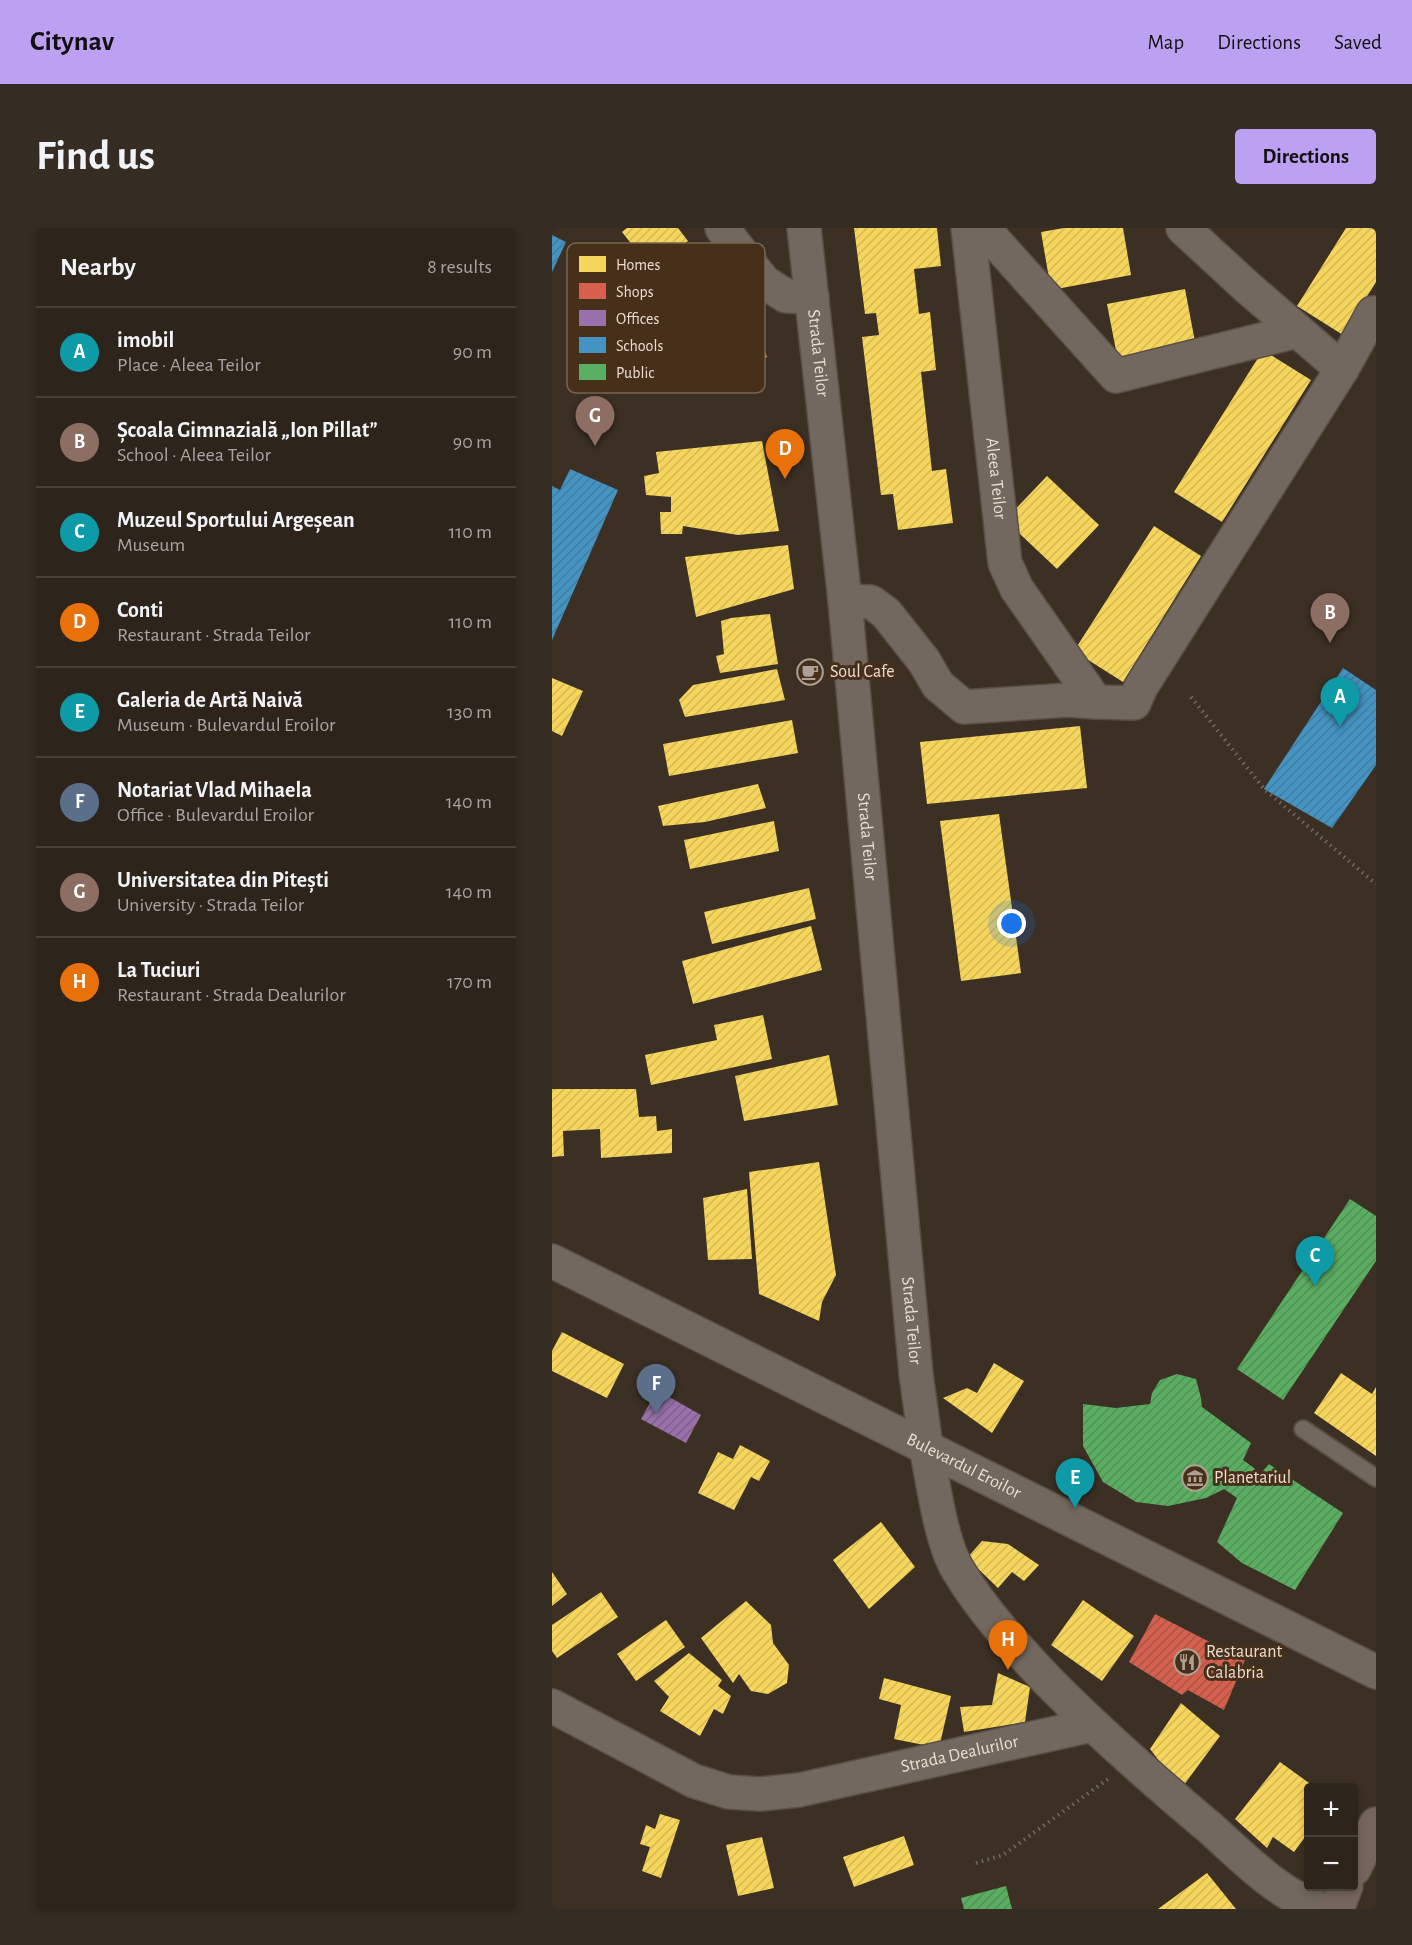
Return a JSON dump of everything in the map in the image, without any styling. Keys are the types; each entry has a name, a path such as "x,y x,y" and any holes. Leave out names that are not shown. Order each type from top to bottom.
{"main road":[{"path":"1358,1859 1376,1824"},
{"path":"1337,1909 1344,1891"}],"street":[{"path":"722,228 734,243"},
{"name":"Strada Teilor","path":"804,228 845,602 916,1374 926,1447 944,1535 956,1568 982,1606 1025,1657 1092,1725"},
{"name":"Aleea Teilor","path":"968,228 1005,564 1017,589 1096,702"},
{"path":"983,228 1116,376 1297,331"},
{"path":"1183,228 1342,369"},
{"path":"765,283 786,296 812,297"},
{"path":"845,602 871,602 886,613 924,661 938,685 964,707 1068,700 1134,703 1141,687 1342,369 1373,313"},
{"name":"Bulevardul Eroilor","path":"552,1261 1376,1672"},
{"name":"Strada Dealurilor","path":"552,1706 694,1781 729,1792 760,1794 799,1790 1092,1725"},
{"path":"1092,1725 1131,1762 1274,1883 1303,1903 1322,1909"}],"lane":[{"path":"1303,1429 1376,1478"}],"path":[{"path":"1191,696 1264,789 1376,884"},
{"path":"976,1863 1003,1855 1131,1762"}],"building: Homes":[{"path":"627,228 678,228 688,241 685,243 631,243 622,232"},
{"path":"854,228 937,228 941,266 914,269 919,314 930,312 936,370 921,372 932,471 946,469 953,523 898,530 893,494 881,495 862,337 879,335 876,313 865,314"},
{"path":"1064,228 1123,228 1131,275 1051,290 1041,232"},
{"path":"1346,228 1376,228 1376,282 1343,335 1297,306"},
{"path":"1185,289 1196,347 1118,361 1107,304"},
{"path":"1263,350 1311,380 1222,522 1174,492"},
{"path":"762,441 779,531 738,535 683,526 682,534 661,534 660,512 671,512 671,497 646,495 644,476 659,473 656,452"},
{"path":"1047,476 1099,525 1057,569 1005,520"},
{"path":"1154,526 1201,556 1123,682 1074,651"},
{"path":"788,545 794,589 696,617 685,557"},
{"path":"770,614 778,664 720,673 716,656 724,654 721,621"},
{"path":"777,669 785,700 685,717 679,700 693,685"},
{"path":"552,678 583,691 562,736 552,731"},
{"path":"792,720 798,753 669,776 663,744"},
{"path":"1080,726 1087,788 927,804 920,742"},
{"path":"758,784 766,808 705,822 663,826 658,806"},
{"path":"999,814 1021,973 961,981 940,821"},
{"path":"774,821 779,851 690,869 684,840"},
{"path":"809,888 816,919 712,944 704,912"},
{"path":"811,926 822,970 693,1004 682,961"},
{"path":"763,1015 772,1059 651,1085 645,1055 717,1040 714,1025"},
{"path":"829,1055 838,1105 744,1121 735,1076"},
{"path":"552,1089 636,1089 639,1117 656,1116 657,1131 672,1129 672,1153 601,1158 600,1129 563,1131 564,1156 552,1157"},
{"path":"819,1162 836,1275 822,1302 819,1321 759,1294 749,1172"},
{"path":"747,1189 752,1259 708,1260 703,1198"},
{"path":"562,1332 624,1364 607,1398 552,1371 552,1351"},
{"path":"994,1363 1024,1381 992,1433 943,1398 967,1388 977,1393"},
{"path":"1341,1373 1372,1394 1376,1387 1376,1456 1314,1413"},
{"path":"740,1445 770,1461 759,1481 751,1477 734,1510 698,1493 718,1452 733,1459"},
{"path":"881,1522 915,1567 869,1609 833,1560"},
{"path":"982,1541 1008,1544 1039,1565 1024,1581 1012,1572 998,1588 967,1558"},
{"path":"552,1572 567,1594 552,1606"},
{"path":"601,1592 618,1617 557,1658 552,1651 552,1625"},
{"path":"1083,1600 1134,1636 1102,1681 1051,1645"},
{"path":"746,1601 771,1625 773,1643 789,1665 787,1683 768,1694 751,1691 739,1674 733,1683 701,1638"},
{"path":"666,1620 685,1647 636,1681 617,1654"},
{"path":"689,1653 722,1680 718,1686 731,1696 723,1714 714,1709 700,1736 660,1711 669,1697 654,1681"},
{"path":"998,1673 1030,1687 1025,1722 964,1732 960,1707 992,1705"},
{"path":"884,1678 951,1696 939,1748 894,1739 901,1705 879,1699"},
{"path":"1181,1703 1220,1736 1181,1789 1150,1749"},
{"path":"1280,1762 1309,1783 1304,1783 1304,1838 1294,1852 1273,1837 1267,1848 1235,1819"},
{"path":"660,1814 680,1820 661,1878 642,1871 650,1847 640,1844 646,1825 655,1829"},
{"path":"904,1836 914,1865 854,1887 843,1857"},
{"path":"762,1837 774,1888 738,1896 726,1845"},
{"path":"1207,1873 1236,1909 1158,1909"}],"building: Shops":[{"path":"1155,1614 1245,1660 1224,1710 1188,1690 1182,1695 1129,1662"}],"building: Offices":[{"path":"657,1390 701,1415 686,1443 641,1419"}],"building: Schools":[{"path":"552,235 566,242 552,272"},
{"path":"570,469 618,490 552,640 552,486 560,490"},
{"path":"1343,668 1376,690 1376,765 1332,828 1264,789"}],"building: Public":[{"path":"1350,1199 1376,1216 1376,1261 1283,1400 1237,1369"},
{"name":"Planetariul","path":"1177,1374 1196,1379 1202,1407 1251,1443 1243,1460 1261,1473 1269,1464 1343,1513 1295,1590 1242,1563 1217,1542 1237,1498 1224,1489 1206,1498 1168,1506 1136,1502 1103,1482 1083,1446 1083,1404 1116,1408 1150,1404 1152,1393 1160,1380"},
{"path":"1006,1886 1012,1909 964,1909 961,1898"}],"place":[{"name":"Universitatea din Pitești","path":"595,446"},
{"name":"Conti","path":"785,479"},
{"name":"Școala Gimnazială „Ion Pillat”","path":"1330,643"},
{"name":"Soul Cafe","path":"810,672"},
{"name":"imobil","path":"1340,727"},
{"name":"Muzeul Sportului Argeșean","path":"1315,1286"},
{"name":"Notariat Vlad Mihaela","path":"656,1414"},
{"name":"Planetariul","path":"1195,1478"},
{"name":"Galeria de Artă Naivă","path":"1075,1508"},
{"name":"Restaurant Calabria","path":"1187,1662"},
{"name":"La Tuciuri","path":"1008,1670"}]}
